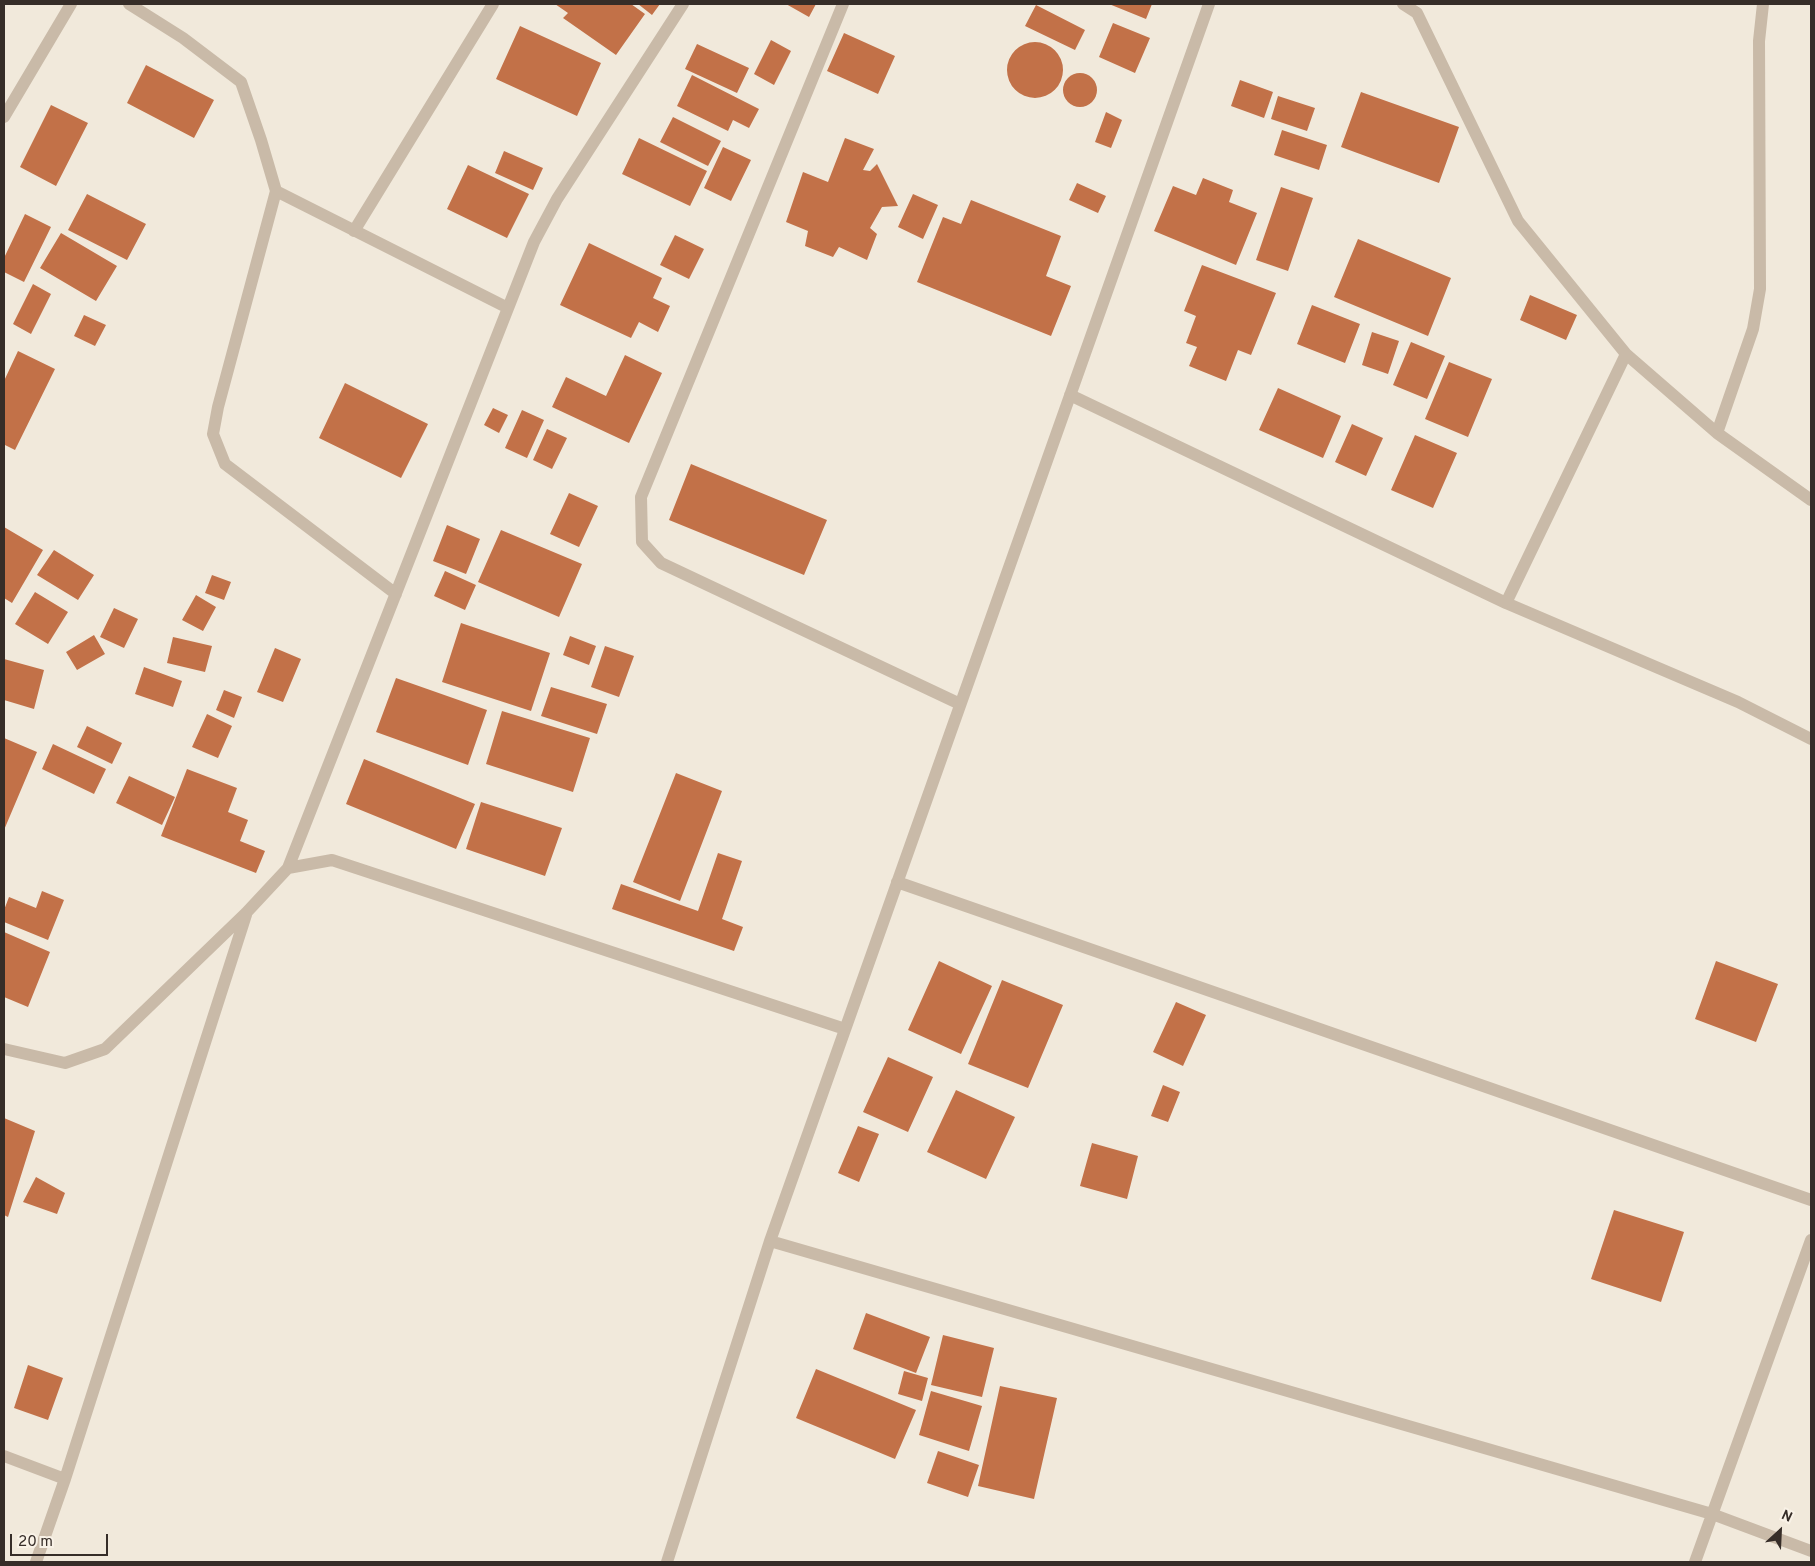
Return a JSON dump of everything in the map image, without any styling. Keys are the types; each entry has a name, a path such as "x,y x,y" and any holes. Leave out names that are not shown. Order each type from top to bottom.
{"street":[{"path":"4,117 71,4"},
{"path":"129,4 183,38 241,82 276,191 218,407 214,434 225,464 396,594"},
{"path":"354,231 493,4"},
{"path":"4,1049 65,1062 105,1050 246,913 288,868 534,242 557,199 684,4"},
{"path":"843,4 640,498 642,542 661,563 960,704"},
{"path":"667,1562 770,1241 1208,4"},
{"path":"1403,4 1418,13 1518,220 1626,354 1717,433 1811,500"},
{"path":"1717,433 1753,328 1760,289 1759,41 1763,4"},
{"path":"276,191 508,308"},
{"path":"1506,603 1626,354"},
{"path":"1070,395 1506,603 1738,702 1811,739"},
{"path":"288,868 332,860 845,1029"},
{"path":"897,882 1811,1200"},
{"path":"36,1562 65,1479 246,913"},
{"path":"1694,1562 1811,1240"},
{"path":"770,1241 1712,1514 1811,1551"},
{"path":"4,1456 65,1479"}],"building":[{"path":"555,4 631,4 645,14 616,55 563,18 568,13"},
{"path":"638,4 660,4 652,15"},
{"path":"786,4 816,4 809,17"},
{"path":"1109,4 1152,4 1146,19"},
{"path":"1036,5 1085,30 1075,50 1025,26"},
{"path":"1113,23 1150,38 1135,73 1099,57"},
{"path":"520,26 601,63 577,116 496,79"},
{"path":"844,33 895,56 878,94 827,71"},
{"path":"771,40 791,51 774,85 754,74"},
{"path":"1035,42 1046,44 1055,50 1061,59 1063,70 1061,81 1055,90 1046,96 1035,98 1024,96 1015,90 1009,81 1007,70 1009,59 1015,50 1024,44"},
{"path":"697,44 749,68 737,93 685,69"},
{"path":"146,65 214,100 194,138 127,103"},
{"path":"1080,73 1092,78 1097,90 1092,102 1080,107 1068,102 1063,90 1068,78"},
{"path":"692,75 759,109 749,128 733,120 728,131 677,106"},
{"path":"1240,80 1273,92 1264,118 1231,106"},
{"path":"1361,92 1459,127 1439,183 1341,147"},
{"path":"1278,96 1315,108 1307,131 1271,119"},
{"path":"51,105 88,123 56,186 20,167"},
{"path":"1106,112 1122,120 1111,148 1095,142"},
{"path":"673,117 721,141 708,166 660,142"},
{"path":"1282,130 1327,145 1319,170 1274,155"},
{"path":"639,138 707,171 690,206 622,174"},
{"path":"845,138 874,149 863,170 870,171 877,164 898,206 882,207 870,228 877,234 867,260 839,247 833,257 805,246 808,231 786,222 803,172 828,182"},
{"path":"723,147 751,160 731,201 704,188"},
{"path":"504,151 543,168 533,190 495,173"},
{"path":"468,165 529,194 507,238 447,209"},
{"path":"1203,178 1233,190 1229,202 1257,213 1236,265 1154,231 1173,186 1196,195"},
{"path":"1077,183 1106,196 1098,213 1069,200"},
{"path":"1281,187 1313,198 1288,271 1256,260"},
{"path":"87,194 146,224 127,260 68,230"},
{"path":"913,194 938,205 923,239 898,227"},
{"path":"971,200 1061,236 1046,276 1071,286 1051,336 917,282 943,217 961,224"},
{"path":"25,214 51,227 24,282 4,272 4,258"},
{"path":"61,233 117,266 96,301 40,268"},
{"path":"675,235 704,249 689,279 660,265"},
{"path":"1358,239 1451,278 1428,336 1334,297"},
{"path":"589,243 662,278 653,298 670,306 658,332 639,322 631,338 560,305"},
{"path":"1202,265 1276,293 1251,355 1238,350 1226,381 1189,366 1197,347 1186,343 1196,316 1184,311"},
{"path":"33,284 51,294 31,334 13,324"},
{"path":"1530,295 1577,315 1566,340 1520,320"},
{"path":"1312,305 1360,324 1345,363 1297,344"},
{"path":"84,315 106,325 95,346 74,336"},
{"path":"1372,332 1399,341 1388,374 1362,365"},
{"path":"1411,342 1445,356 1427,399 1393,385"},
{"path":"18,351 55,369 15,450 5,445 4,448 4,381"},
{"path":"625,355 662,373 629,443 552,407 566,377 606,396"},
{"path":"1449,362 1492,379 1468,437 1425,419"},
{"path":"345,383 428,424 401,478 319,438"},
{"path":"1278,388 1341,416 1323,458 1259,430"},
{"path":"493,408 508,415 499,433 484,425"},
{"path":"522,410 544,420 527,458 505,448"},
{"path":"1352,424 1383,438 1366,476 1335,462"},
{"path":"547,429 567,438 552,469 533,460"},
{"path":"1415,435 1457,453 1433,508 1391,490"},
{"path":"691,464 827,520 804,575 669,520"},
{"path":"569,493 598,506 579,547 550,534"},
{"path":"447,525 480,539 466,574 433,561"},
{"path":"4,527 43,550 12,603 4,598"},
{"path":"501,530 582,564 559,617 478,582"},
{"path":"54,550 94,575 78,600 37,575"},
{"path":"445,571 476,585 465,610 434,596"},
{"path":"212,575 231,582 224,600 205,593"},
{"path":"35,592 68,612 48,644 15,624"},
{"path":"196,595 216,607 203,631 182,620"},
{"path":"114,608 138,619 124,648 100,637"},
{"path":"461,623 550,653 531,711 442,682"},
{"path":"94,635 105,654 77,670 66,652"},
{"path":"570,636 596,646 589,665 563,655"},
{"path":"173,637 212,646 205,672 167,663"},
{"path":"605,646 634,656 619,697 591,687"},
{"path":"275,648 301,659 283,702 257,692"},
{"path":"4,659 44,670 34,709 4,700"},
{"path":"144,667 182,681 173,707 135,694"},
{"path":"396,678 487,710 468,765 376,732"},
{"path":"551,687 607,704 597,734 541,716"},
{"path":"224,690 242,697 234,718 216,710"},
{"path":"502,711 590,738 573,792 486,764"},
{"path":"207,714 232,726 218,758 192,747"},
{"path":"87,726 122,743 112,764 77,747"},
{"path":"4,738 37,752 4,830"},
{"path":"53,744 106,769 94,794 42,769"},
{"path":"364,759 475,804 456,849 346,804"},
{"path":"187,769 237,788 228,812 248,820 240,841 265,851 256,873 161,836"},
{"path":"676,773 722,791 680,901 633,882"},
{"path":"129,776 175,797 162,825 116,803"},
{"path":"481,802 562,828 545,876 466,849"},
{"path":"718,853 742,861 722,919 743,927 734,951 612,909 621,884 698,911"},
{"path":"42,891 64,900 48,940 4,922 4,910 9,897 36,908"},
{"path":"4,932 50,952 28,1007 4,997"},
{"path":"939,961 992,986 961,1054 908,1030"},
{"path":"1716,961 1778,984 1756,1042 1695,1019"},
{"path":"1002,980 1063,1005 1028,1088 968,1064"},
{"path":"1176,1002 1206,1015 1183,1066 1153,1052"},
{"path":"888,1057 933,1077 908,1132 863,1112"},
{"path":"1163,1085 1180,1092 1168,1122 1151,1116"},
{"path":"956,1090 1015,1117 986,1179 927,1152"},
{"path":"4,1118 35,1131 8,1217 4,1215"},
{"path":"858,1126 879,1134 859,1182 838,1173"},
{"path":"1092,1143 1138,1156 1127,1199 1080,1186"},
{"path":"36,1177 65,1193 57,1214 23,1202"},
{"path":"1614,1210 1684,1232 1661,1302 1591,1279"},
{"path":"866,1313 930,1337 916,1373 853,1349"},
{"path":"943,1335 994,1348 982,1397 931,1385"},
{"path":"28,1365 63,1378 48,1420 14,1408"},
{"path":"816,1369 916,1410 895,1459 796,1418"},
{"path":"904,1371 928,1378 922,1401 898,1394"},
{"path":"1000,1386 1057,1398 1034,1499 978,1486"},
{"path":"931,1391 982,1406 969,1451 919,1435"},
{"path":"938,1451 979,1465 968,1497 927,1483"}]}
